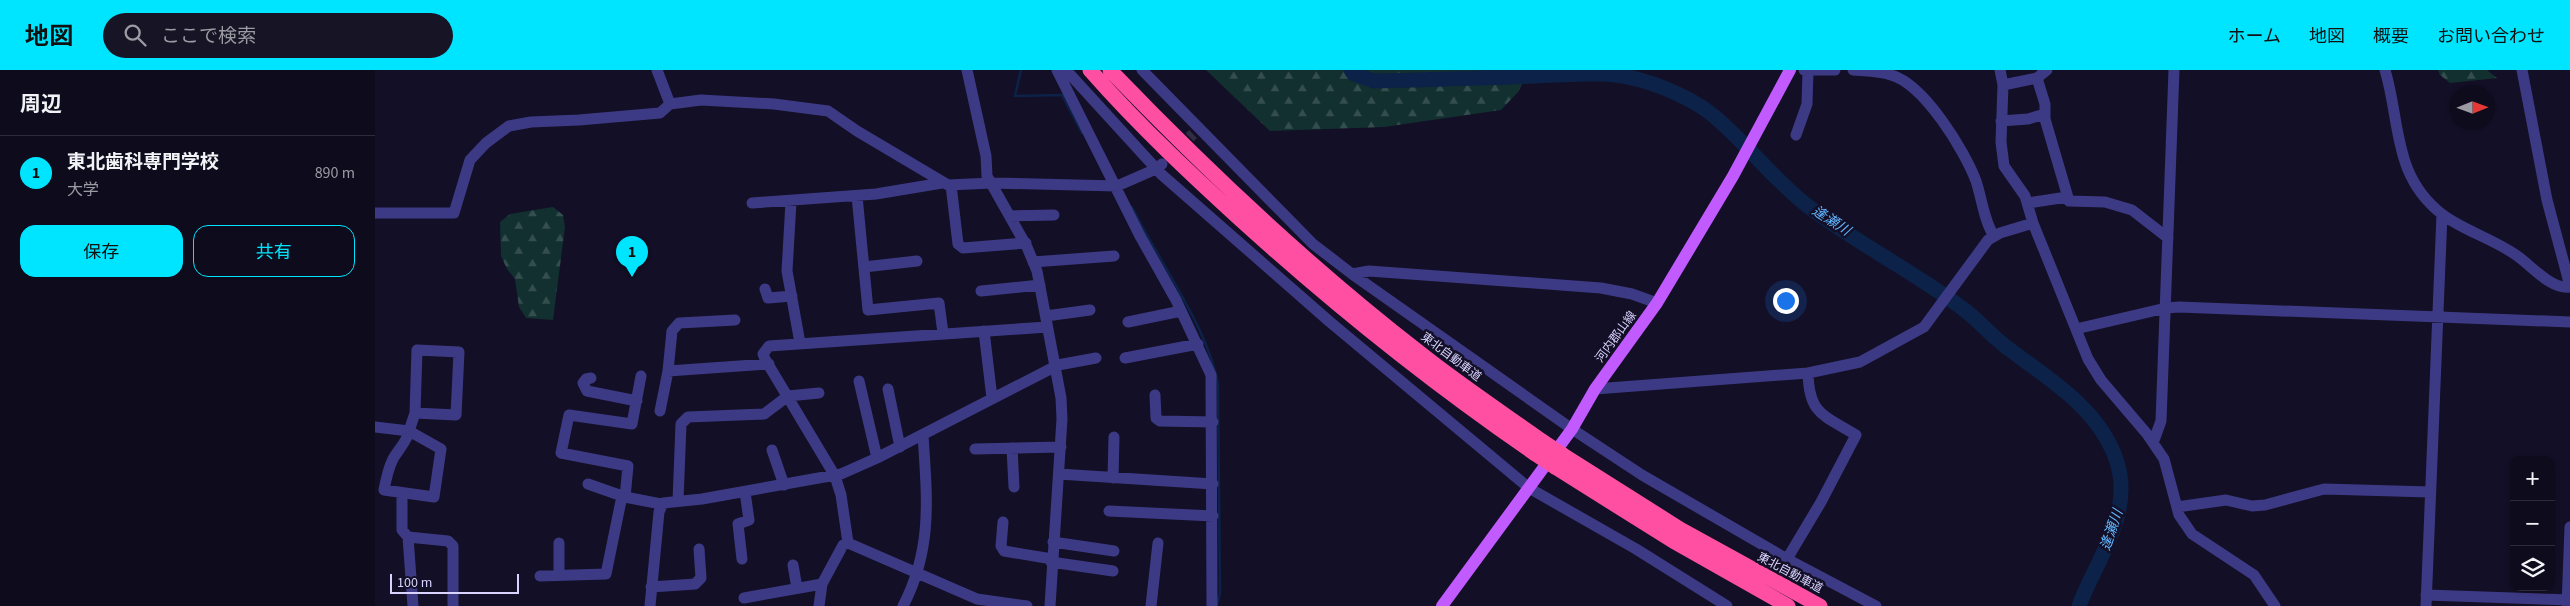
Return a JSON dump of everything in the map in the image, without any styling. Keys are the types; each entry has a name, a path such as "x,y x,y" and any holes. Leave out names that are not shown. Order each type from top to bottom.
{"highway":[{"name":"東北自動車道","path":"1090,70 1163,146 1294,268 1421,371 1559,461 1673,541 1788,606"},
{"name":"東北自動車道","path":"1110,70 1173,135 1302,256 1538,447"},
{"name":"東北自動車道","path":"1559,461 1820,606"}],"main road":[{"name":"河内郡山線","path":"1447,604 1572,429 1595,389 1657,303 1733,176 1790,70"}],"street":[{"path":"657,70 670,104"},
{"path":"967,70 986,156 987,176 1025,243 1040,285 1061,398 1061,446 1051,561 1050,606"},
{"path":"1057,70 1074,107 1117,186 1140,236 1198,344 1211,375 1213,422 1212,606"},
{"path":"1066,70 1159,166 1330,322 1529,488 1636,549 1727,606"},
{"path":"1142,70 1196,132 1262,190 1313,244 1351,274 1572,429 1642,475 1787,559 1876,606"},
{"path":"1796,135 1807,104 1806,70 1835,70"},
{"path":"1853,70 1892,75 1899,78 1916,91 1940,115 1976,181 1994,236"},
{"path":"2000,70 2003,84 2001,121 2004,166 2023,191 2033,223 2088,359 2101,380 2153,443 2166,464 2179,515 2192,534 2255,575 2275,606"},
{"path":"2003,84 2037,78 2047,70"},
{"path":"2153,443 2161,424 2174,70"},
{"path":"2385,70 2393,95 2394,119 2405,166 2415,184 2442,214 2512,252 2557,287 2570,287 2547,200 2521,70"},
{"path":"2037,78 2069,201 2105,202 2132,210 2167,238"},
{"path":"375,213 454,213 469,160 486,143 509,126 531,122 579,120 660,112 670,104 701,100 775,104 828,111 857,132 946,184 958,244 963,248 1025,243"},
{"path":"2001,121 2028,119 2045,114"},
{"path":"752,203 791,202 857,196 946,184 992,183 1117,186 1159,166"},
{"path":"857,196 868,310 939,303 943,333"},
{"path":"2027,203 2067,197"},
{"path":"791,202 787,271 800,343"},
{"path":"2442,214 2426,600 2568,602 2570,526"},
{"path":"1011,216 1054,215"},
{"path":"1595,389 1808,373 1842,367 1866,359 1920,330 1968,270 1981,249 1994,236 2033,223"},
{"path":"1033,262 1114,256"},
{"path":"864,267 917,261"},
{"path":"1351,274 1369,271 1601,288 1632,294 1657,303"},
{"path":"981,291 1040,285"},
{"path":"765,289 768,298 792,296"},
{"path":"2075,329 2166,308 2570,322"},
{"path":"848,543 841,495 835,476 763,354 769,346 984,331 1046,321 1090,310"},
{"path":"1128,322 1181,311"},
{"path":"660,411 668,371 672,331 679,323 735,320"},
{"path":"984,331 992,398"},
{"path":"1125,358 1198,344"},
{"path":"375,427 409,430 441,449 434,497 384,490 386,477 393,459 408,436 409,430 415,413 417,350 459,352 456,415 415,413"},
{"path":"588,484 623,497 661,504 835,476 877,458 1054,367 1096,358"},
{"path":"668,371 769,364"},
{"path":"1787,559 1821,502 1856,435 1816,410 1808,391 1808,373"},
{"path":"540,576 606,574 628,466 561,454 569,415 632,424 641,376"},
{"path":"591,378 586,379 583,383 587,391 637,401"},
{"path":"859,381 877,458"},
{"path":"888,389 899,447"},
{"path":"678,501 681,424 688,417 764,414 788,396 819,393"},
{"path":"1155,395 1156,418 1160,421 1213,422"},
{"path":"903,606 917,574 925,542 927,490 923,435"},
{"path":"1113,437 1113,478"},
{"path":"975,449 1061,446"},
{"path":"1013,448 1014,487"},
{"path":"772,450 784,485"},
{"path":"1059,474 1213,484"},
{"path":"2177,507 2226,500 2252,506 2265,505 2324,490 2430,492"},
{"path":"742,559 738,524 749,520 745,492"},
{"path":"402,494 402,530 408,537 413,606"},
{"path":"650,606 661,504"},
{"path":"1109,511 1213,516"},
{"path":"1003,522 1001,546 1004,551 1113,571"},
{"path":"408,537 448,541 453,546 453,606"},
{"path":"1053,542 1115,551"},
{"path":"848,543 975,602 1027,606"},
{"path":"819,606 823,584 843,546 848,543"},
{"path":"1151,606 1158,543"},
{"path":"559,544 559,575"},
{"path":"651,587 695,584 701,578 699,550"},
{"path":"793,565 797,588"},
{"path":"744,598 823,584"}],"green space":[{"path":"1206,70 1529,70 1518,92 1501,110 1384,127 1270,131"},
{"path":"2438,70 2487,70 2497,78 2450,83 2440,75"},
{"path":"553,207 563,215 565,227 553,320 526,318 519,307 515,279 507,269 501,256 500,222 510,214"}],"waterway":[{"path":"1021,70 1015,96 1062,95 1082,133"},
{"name":"逢瀬川","path":"1351,70 1354,74 1374,81 1575,74 1615,75 1659,86 1708,111 1809,207 1962,308 2003,344 2057,384 2098,425 2116,459 2121,479 2121,498 2111,536 2079,606"},
{"path":"1132,207 1194,318 1213,363 1218,385 1220,593 1217,605"}],"tunnel":[{"path":"1178,149 1193,134"}],"place":[{"name":"東北歯科専門学校","path":"632,277"}]}
